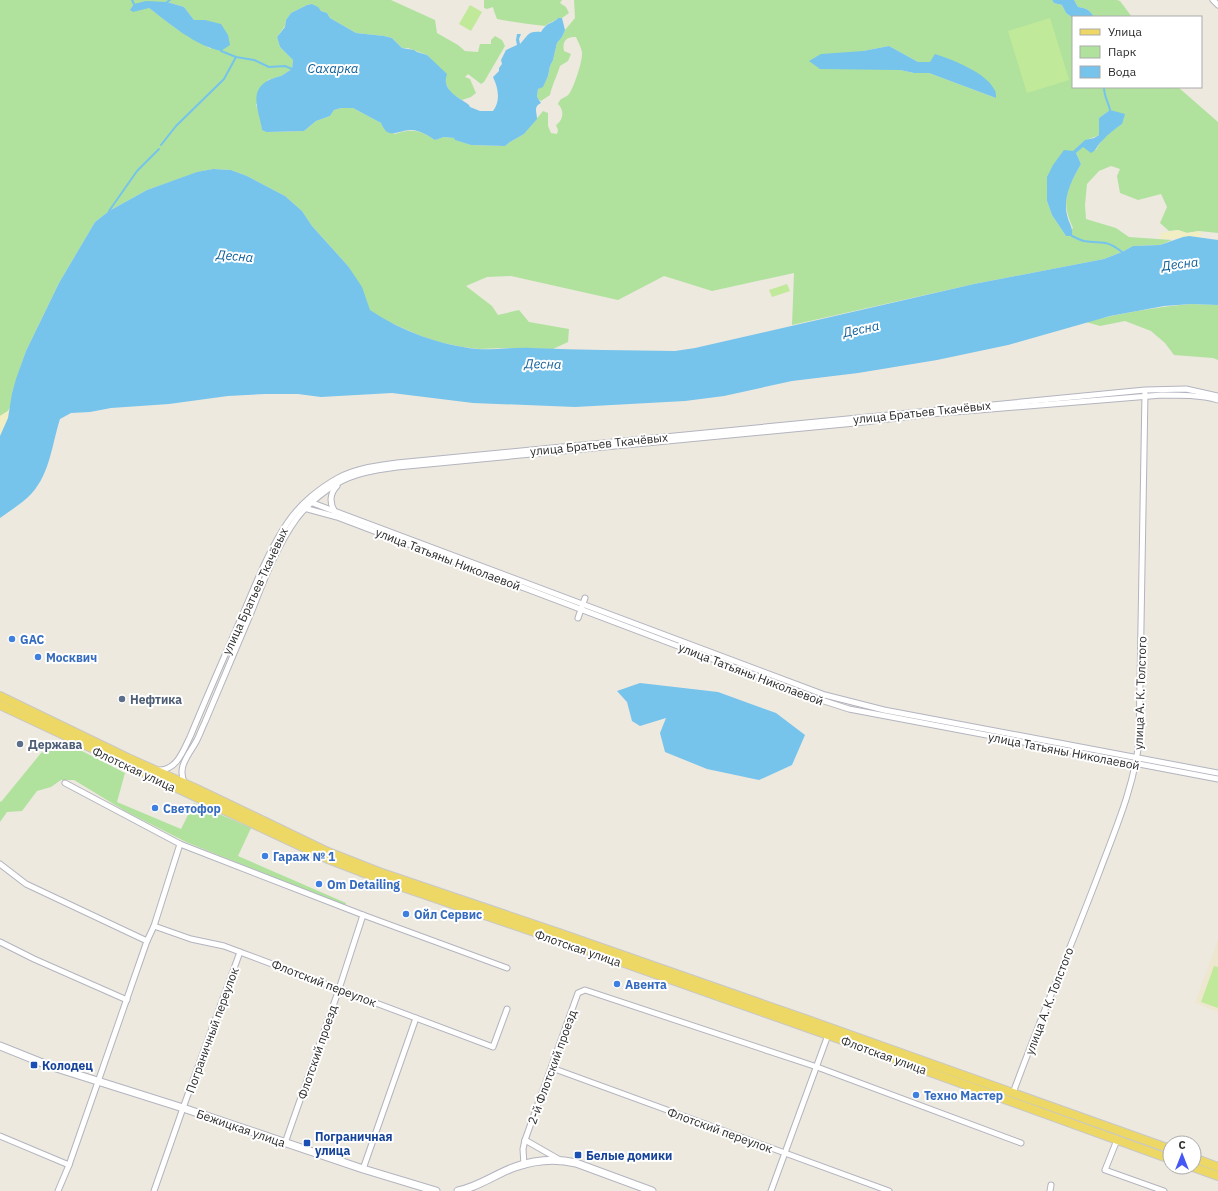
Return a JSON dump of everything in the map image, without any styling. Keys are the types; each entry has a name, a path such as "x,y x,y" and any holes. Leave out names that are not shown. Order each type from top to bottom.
{"main road":[{"name":"Флотская улица","path":"0,696 328,852 379,872 581,940 1162,1147"},
{"name":"Флотская улица","path":"0,705 328,860 392,884 593,952 828,1035 1162,1156"},
{"path":"1202,1161 1218,1167"},
{"path":"1202,1170 1218,1176"}],"street":[{"path":"1213,0 1218,5"},
{"name":"улица Братьев Ткачёвых","path":"154,770 165,770 173,766 179,759 190,738 244,610 288,521 337,478 348,473 370,467 1145,393 1186,390 1218,396"},
{"name":"улица Братьев Ткачёвых","path":"310,502 350,477 371,471 396,468 1145,393 1208,397 1218,400"},
{"name":"улица А. К. Толстого","path":"1013,1093 1110,844 1136,764 1140,741 1145,393"},
{"path":"302,513 315,512 334,514 331,496 339,483"},
{"name":"улица Татьяны Николаевой","path":"310,502 334,514 582,607 825,695 884,710 1218,773"},
{"name":"улица Братьев Ткачёвых","path":"186,784 182,778 181,770 184,761 197,740 205,722 267,574 293,524 302,513 303,508"},
{"name":"улица Татьяны Николаевой","path":"303,508 334,514"},
{"path":"578,618 585,598"},
{"name":"улица Татьяны Николаевой","path":"582,607 818,699 849,709 1218,779"},
{"path":"65,783 180,844 363,916 507,968"},
{"path":"58,1191 69,1165 147,941 154,926 180,844"},
{"path":"0,864 26,884 147,941"},
{"name":"Флотский проезд","path":"285,1143 363,916"},
{"name":"Флотский переулок","path":"154,926 191,939 224,946 493,1047 507,1009"},
{"path":"0,942 34,959 127,1000"},
{"name":"Пограничный переулок","path":"183,1108 240,952"},
{"name":"2-й Флотский проезд","path":"524,1165 523,1149 525,1140 578,993 585,990 817,1068"},
{"path":"363,1169 416,1018"},
{"path":"771,1191 828,1035"},
{"name":"Бежицкая улица","path":"0,1046 50,1066 98,1082 183,1108 363,1169 436,1191"},
{"name":"Флотский переулок","path":"552,1068 888,1191"},
{"path":"817,1068 1022,1143"},
{"name":"Бежицкая улица","path":"154,1191 183,1108"},
{"path":"0,1136 69,1165"},
{"path":"525,1140 561,1160"},
{"path":"1117,1140 1105,1170 1164,1191"},
{"path":"458,1191 475,1186 515,1167 548,1159 576,1163 652,1191"},
{"path":"1050,1191 1051,1185"}],"shaded area":[{"path":"1218,939 1218,1012 1195,1003"}],"green space":[{"path":"0,0 391,0 435,20 437,33 458,45 465,51 478,52 480,44 491,44 491,40 495,36 502,40 505,46 484,82 481,84 468,74 465,77 470,79 476,93 471,97 462,100 451,93 446,84 445,78 427,55 408,48 402,48 392,38 356,33 330,18 327,13 321,11 312,4 291,13 286,20 285,26 277,37 280,47 293,60 292,69 281,76 268,80 256,105 261,118 262,130 266,132 304,131 316,121 330,116 334,110 341,108 353,108 381,123 384,129 395,134 406,131 416,131 435,140 444,137 454,138 471,145 505,146 524,134 543,111 548,113 548,126 551,133 557,134 558,130 556,125 562,118 562,110 558,104 560,100 568,96 571,91 578,73 582,56 582,52 576,37 567,39 564,42 564,51 571,54 568,61 560,66 550,95 541,101 537,98 538,89 543,86 548,76 557,43 575,18 574,0 1052,0 1054,3 1062,5 1066,13 1072,17 1072,88 1179,88 1218,122 1218,233 1199,231 1187,233 1178,230 1169,231 1160,223 1167,207 1161,194 1138,200 1120,193 1117,176 1120,169 1111,166 1099,171 1087,184 1085,205 1086,219 1116,228 1129,237 1172,240 1160,245 1133,246 1104,259 974,284 792,325 794,273 712,291 664,276 618,300 511,276 487,277 466,286 492,306 498,315 519,310 529,322 569,329 568,342 553,349 479,349 462,347 421,336 389,322 369,310 366,299 348,266 312,226 302,211 285,196 247,176 231,170 213,169 198,172 147,190 109,211 95,222 59,283 26,351 12,393 11,406 8,411 0,416","holes":["167,2 184,7 194,20 205,20 211,49 177,29 149,8","889,46 918,62 930,62 996,98 929,73 914,73 900,70 863,51","1110,110 1122,124 1107,135 1096,150 1083,146 1076,153 1081,164 1072,181 1067,195 1067,210 1073,228 1066,236 1052,215 1047,201 1068,160 1085,141 1099,135 1099,118"]},
{"path":"484,0 562,0 560,3 566,7 569,13 545,26 515,22 497,19 493,7 487,9 484,8"},
{"path":"1074,0 1117,0 1120,1 1131,16 1093,16 1088,10 1078,7"},
{"path":"470,5 482,12 471,31 459,24"},
{"path":"1050,18 1069,80 1027,93 1008,31"},
{"path":"787,284 790,291 772,297 769,290"},
{"path":"1191,304 1218,305 1218,360 1213,358 1174,355 1165,343 1151,331 1125,321 1100,326 1086,322 1138,311"},
{"path":"50,749 82,751 125,773 117,802 181,829 194,803 251,828 238,856 346,903 345,906 186,842 125,811 74,780 61,780 51,787 37,791 22,811 7,812 0,822 0,801 1,802 41,753"},
{"path":"1214,966 1218,967 1218,1008 1201,1002"}],"sand":[{"path":"1178,230 1187,233 1199,231 1202,234 1200,237 1169,239 1159,238 1161,233"},
{"path":"11,406 8,418 0,436 0,416 8,411"}],"water":[{"path":"1052,0 1074,0 1078,7 1088,10 1093,16 1072,16 1072,17 1066,13 1062,5 1054,3"},
{"path":"146,1 167,2 184,7 194,20 205,20 221,24 228,35 230,45 221,51 212,48 184,34 149,8 133,12 130,10 134,4"},
{"name":"Сахарка","path":"312,4 318,7 321,11 327,13 330,18 356,33 392,38 402,48 414,50 427,55 447,74 446,84 448,89 470,107 480,111 493,111 496,107 498,94 493,77 499,71 502,64 501,60 506,50 517,45 517,34 521,34 519,39 520,44 529,34 533,32 541,32 546,26 558,18 562,18 565,30 557,43 548,76 543,87 538,89 537,97 541,103 536,108 537,119 524,134 505,146 471,145 455,140 454,138 444,137 435,140 414,130 390,133 387,132 381,123 353,108 341,108 334,110 330,116 316,121 304,131 266,132 262,130 256,102 258,90 269,80 281,76 292,69 293,60 280,47 277,37 285,27 286,20 291,13"},
{"path":"889,46 918,62 930,62 935,54 968,67 984,77 990,83 996,93 996,98 929,73 914,73 900,70 820,69 809,61 821,54 863,51"},
{"path":"1110,110 1125,114 1122,124 1107,136 1093,152 1091,153 1083,147 1076,153 1081,164 1067,195 1066,208 1072,236 1066,236 1052,215 1047,201 1047,177 1053,165 1064,150 1073,151 1085,140 1099,135 1099,118"},
{"name":"Десна","path":"213,169 231,170 247,176 285,196 302,211 312,226 348,266 362,287 370,310 382,318 421,336 449,344 477,349 525,348 675,351 695,348 974,284 1104,259 1133,246 1160,245 1189,236 1218,240 1218,305 1191,304 1164,306 1110,316 1008,345 937,360 858,373 792,381 724,396 685,401 575,407 473,403 392,393 321,397 298,394 265,394 228,396 169,404 111,408 90,412 71,413 60,419 47,467 38,485 25,500 0,518 0,436 8,418 16,379 26,351 59,283 95,222 109,211 147,190 197,172"},
{"path":"640,683 718,692 776,713 805,735 792,765 759,780 707,769 665,752 660,733 666,718 640,726 632,721 627,702 617,691"}],"waterway":[{"path":"132,0 134,4"},
{"path":"221,51 236,57 254,60 269,67 285,66 292,69"},
{"path":"161,145 176,126 224,79 236,57"},
{"path":"1104,88 1110,110"},
{"path":"109,211 137,171 159,149"},
{"path":"1072,236 1084,241 1112,245 1122,252"}],"place":[{"name":"GAC","path":"12,639"},
{"name":"Москвич","path":"38,657"},
{"name":"Нефтика","path":"122,699"},
{"name":"Держава","path":"20,744"},
{"name":"Светофор","path":"155,808"},
{"name":"Гараж № 1","path":"265,856"},
{"name":"Om Detailing","path":"319,884"},
{"name":"Ойл Сервис","path":"406,914"},
{"name":"Авента","path":"617,984"},
{"name":"Колодец","path":"34,1065"},
{"name":"Техно Мастер","path":"916,1095"},
{"name":"Пограничная улица","path":"307,1143"},
{"name":"Белые домики","path":"578,1155"}]}
